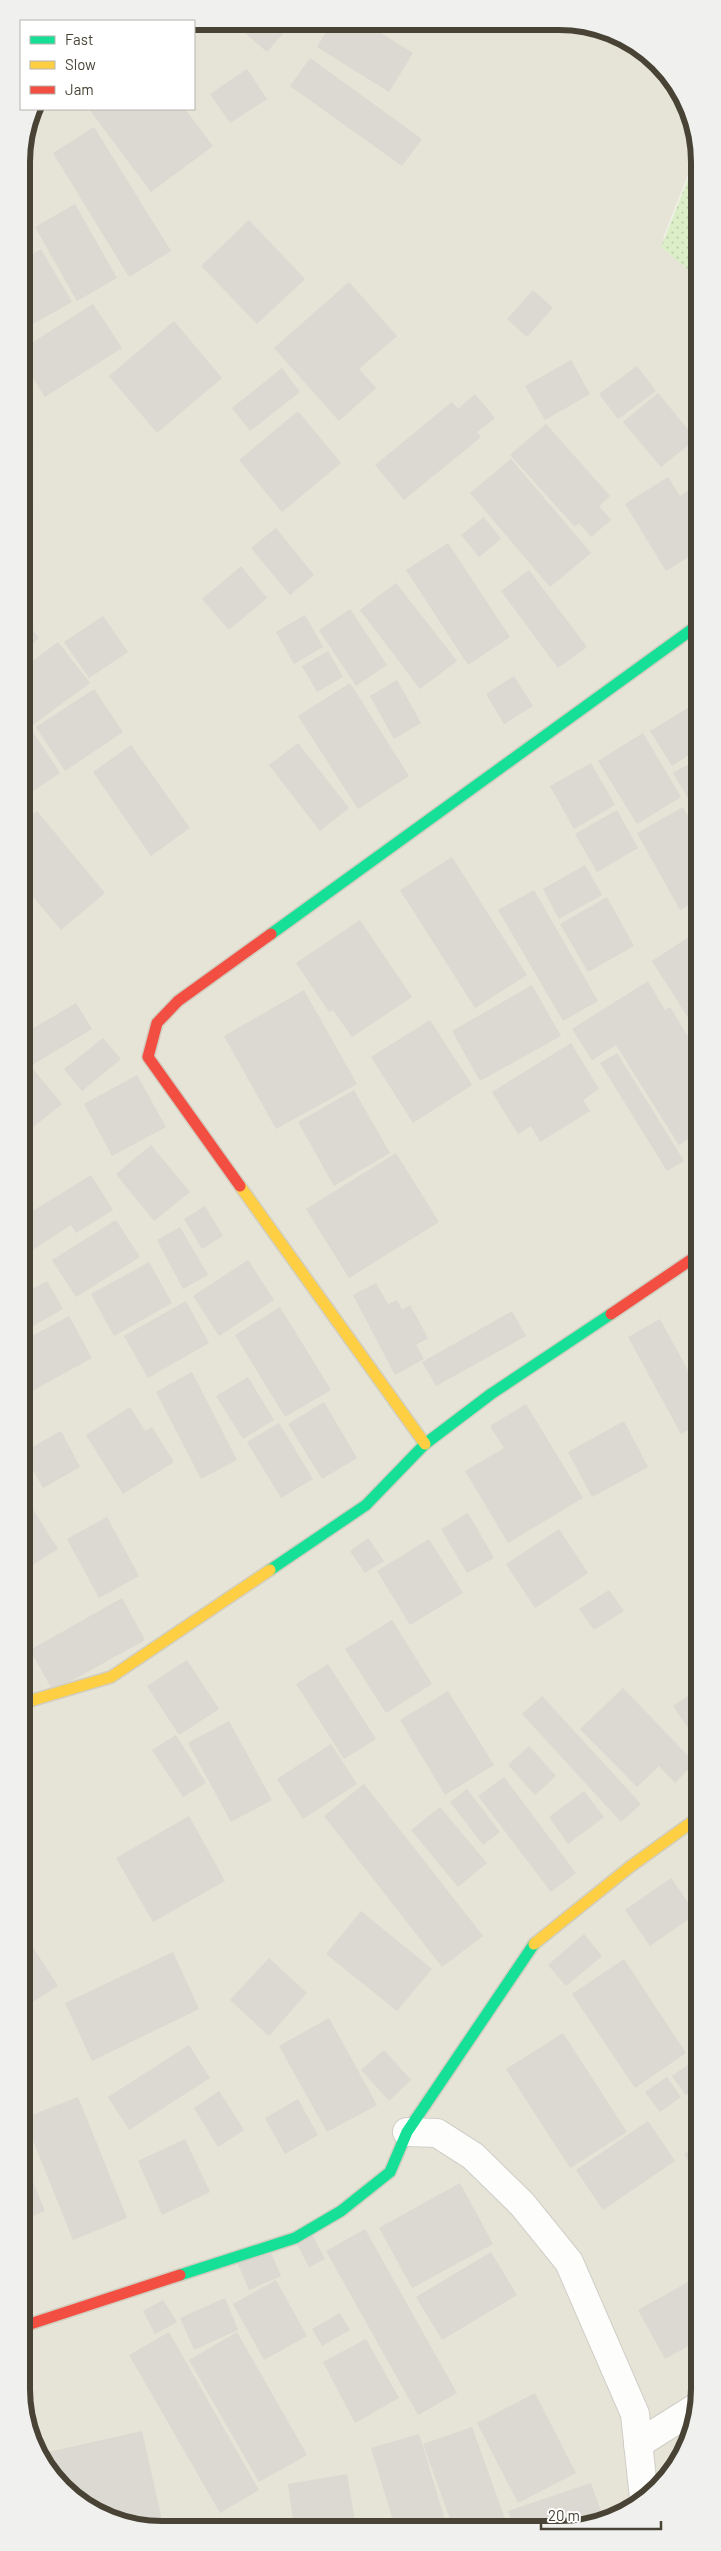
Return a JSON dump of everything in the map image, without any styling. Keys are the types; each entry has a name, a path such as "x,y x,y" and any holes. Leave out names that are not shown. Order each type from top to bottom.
{"street":[{"path":"425,1444 148,1057 157,1023 178,1001 691,630"},
{"path":"30,1701 111,1676 366,1505 425,1444 491,1394 691,1260"},
{"path":"30,2324 295,2238 341,2211 390,2172 407,2132 536,1941 659,1845 691,1823"},
{"path":"407,2132 437,2134 473,2156 522,2204 569,2262 636,2414 643,2490"},
{"path":"638,2444 688,2412"}],"shaded area":[{"path":"195,30 567,30 601,37 639,57 664,82 681,112 690,145 691,167 663,238 691,261 691,2397 688,2415 681,2439 673,2455 664,2469 646,2488 625,2503 609,2511 576,2520 162,2521 136,2518 112,2511 96,2503 82,2494 57,2469 37,2431 30,2397 31,145 41,110 195,110"}],"green space":[{"path":"691,171 691,272 661,247"}],"building":[{"path":"241,30 286,30 267,52"},
{"path":"327,30 376,30 413,53 389,92 317,47"},
{"path":"310,58 422,139 402,166 290,86"},
{"path":"247,69 267,99 230,123 210,94"},
{"path":"90,110 186,110 213,146 151,192"},
{"path":"94,127 171,251 129,277 53,153"},
{"path":"75,204 117,278 77,301 35,227"},
{"path":"249,220 305,279 257,324 201,266"},
{"path":"41,249 72,302 30,326 30,255"},
{"path":"349,282 397,336 359,369 376,388 339,421 274,348"},
{"path":"533,290 553,308 527,337 507,319"},
{"path":"93,304 122,348 45,397 30,374 30,344"},
{"path":"174,321 222,378 157,433 109,376"},
{"path":"571,360 590,394 545,420 525,386"},
{"path":"637,366 656,391 618,419 599,394"},
{"path":"282,368 300,392 250,431 232,408"},
{"path":"658,393 691,433 691,443 661,467 623,422"},
{"path":"475,394 495,418 477,432 481,437 404,500 375,465 452,402 458,409"},
{"path":"298,411 341,463 282,512 239,460"},
{"path":"546,424 610,496 599,506 611,520 591,537 579,523 575,527 510,455"},
{"path":"511,459 591,553 550,587 470,493"},
{"path":"668,477 680,496 691,489 691,555 666,571 625,504"},
{"path":"484,517 501,539 479,557 461,535"},
{"path":"276,528 314,575 290,595 251,548"},
{"path":"448,543 510,637 468,665 406,570"},
{"path":"241,566 267,598 229,630 202,599"},
{"path":"529,570 587,647 558,668 501,591"},
{"path":"396,583 457,661 420,689 360,610"},
{"path":"350,609 387,665 356,686 319,630"},
{"path":"305,615 323,647 294,664 276,632"},
{"path":"103,616 128,652 89,678 64,642"},
{"path":"30,627 39,638 30,646"},
{"path":"58,642 90,683 30,727 30,663"},
{"path":"328,651 343,677 317,692 302,666"},
{"path":"514,676 533,706 504,724 486,694"},
{"path":"397,680 421,723 394,739 370,696"},
{"path":"350,683 409,776 358,809 298,716"},
{"path":"94,689 123,732 65,771 36,727"},
{"path":"688,708 691,712 691,754 672,766 650,731"},
{"path":"33,732 60,773 30,793 30,734"},
{"path":"643,733 681,797 637,824 598,761"},
{"path":"298,743 349,808 320,831 269,765"},
{"path":"131,745 190,828 151,856 93,772"},
{"path":"591,763 615,805 574,829 550,786"},
{"path":"691,763 691,803 673,773"},
{"path":"683,807 691,821 691,904 680,910 637,833"},
{"path":"617,810 638,848 597,872 575,834"},
{"path":"37,811 105,893 61,930 30,893 30,817"},
{"path":"452,857 527,975 475,1008 400,890"},
{"path":"585,865 602,895 559,919 543,889"},
{"path":"534,890 598,1001 563,1021 498,910"},
{"path":"607,897 634,946 588,972 560,924"},
{"path":"360,920 412,997 352,1037 333,1010 329,1012 296,963"},
{"path":"691,936 691,1022 652,961"},
{"path":"648,981 665,1010 670,1007 691,1042 691,1137 679,1145 616,1045 592,1060 572,1029"},
{"path":"532,985 561,1036 480,1081 452,1031"},
{"path":"304,990 357,1084 276,1129 224,1036"},
{"path":"76,1003 92,1029 30,1066 30,1030"},
{"path":"430,1020 472,1085 413,1123 371,1057"},
{"path":"103,1038 121,1059 82,1091 64,1069"},
{"path":"571,1043 599,1089 583,1100 590,1111 540,1142 531,1126 518,1134 492,1092"},
{"path":"617,1053 684,1161 667,1171 600,1063"},
{"path":"34,1070 62,1104 30,1130 30,1073"},
{"path":"137,1075 166,1127 112,1156 84,1104"},
{"path":"354,1090 390,1153 334,1186 298,1122"},
{"path":"151,1145 190,1192 154,1221 116,1174"},
{"path":"396,1153 439,1222 349,1278 306,1209"},
{"path":"91,1175 113,1210 76,1233 71,1225 30,1251 30,1213"},
{"path":"205,1206 223,1236 202,1249 184,1219"},
{"path":"116,1220 140,1257 76,1297 52,1260"},
{"path":"180,1227 208,1275 183,1289 157,1240"},
{"path":"248,1260 274,1300 219,1336 193,1296"},
{"path":"149,1262 172,1303 114,1336 91,1294"},
{"path":"47,1281 63,1309 30,1328 30,1290"},
{"path":"376,1283 388,1304 397,1300 402,1310 410,1305 428,1338 416,1345 424,1359 395,1375 353,1295"},
{"path":"186,1301 209,1343 148,1378 124,1336"},
{"path":"280,1307 331,1390 285,1417 235,1335"},
{"path":"512,1311 526,1336 436,1386 422,1362"},
{"path":"69,1316 92,1358 30,1392 30,1337"},
{"path":"660,1319 691,1376 691,1428 681,1434 628,1337"},
{"path":"192,1372 237,1460 201,1479 156,1392"},
{"path":"248,1377 274,1420 243,1439 216,1396"},
{"path":"324,1402 357,1458 322,1479 288,1424"},
{"path":"526,1404 583,1498 508,1543 465,1471 504,1448 490,1426"},
{"path":"130,1407 145,1431 152,1427 174,1462 123,1494 86,1435"},
{"path":"624,1421 648,1467 592,1497 568,1452"},
{"path":"279,1423 313,1479 281,1498 247,1442"},
{"path":"61,1431 80,1467 43,1488 30,1465 30,1448"},
{"path":"30,1505 58,1549 30,1567"},
{"path":"468,1513 494,1558 467,1573 441,1529"},
{"path":"107,1517 139,1576 99,1598 67,1539"},
{"path":"559,1529 588,1573 535,1608 506,1564"},
{"path":"368,1538 384,1561 365,1573 350,1551"},
{"path":"429,1539 463,1593 410,1625 377,1571"},
{"path":"609,1590 624,1611 594,1630 579,1609"},
{"path":"122,1598 145,1640 53,1691 30,1650"},
{"path":"392,1620 432,1684 386,1713 345,1649"},
{"path":"187,1660 219,1709 179,1735 147,1686"},
{"path":"328,1664 376,1739 344,1759 296,1684"},
{"path":"623,1688 691,1759 691,1767 675,1783 659,1766 637,1787 580,1729"},
{"path":"448,1691 494,1765 445,1795 400,1720"},
{"path":"691,1694 691,1732 673,1706"},
{"path":"542,1696 641,1804 621,1822 522,1714"},
{"path":"229,1721 272,1800 231,1822 188,1743"},
{"path":"176,1735 206,1783 183,1797 152,1750"},
{"path":"331,1744 357,1784 303,1819 277,1779"},
{"path":"529,1746 556,1776 535,1795 508,1765"},
{"path":"504,1777 576,1873 551,1892 478,1796"},
{"path":"364,1784 483,1936 442,1967 324,1816"},
{"path":"467,1789 500,1832 483,1845 450,1802"},
{"path":"584,1791 604,1817 568,1844 549,1817"},
{"path":"440,1807 487,1863 458,1887 411,1830"},
{"path":"189,1816 225,1881 153,1922 116,1858"},
{"path":"671,1878 691,1907 691,1917 650,1946 625,1910"},
{"path":"361,1911 432,1969 397,2011 326,1954"},
{"path":"584,1934 602,1956 566,1986 548,1965"},
{"path":"30,1943 58,1986 30,2004"},
{"path":"173,1952 199,2009 92,2061 65,2003"},
{"path":"269,1958 307,1993 269,2036 230,2000"},
{"path":"624,1959 686,2053 635,2088 572,1994"},
{"path":"329,2018 377,2105 327,2132 279,2046"},
{"path":"563,2033 627,2132 570,2168 506,2069"},
{"path":"189,2045 210,2078 129,2130 108,2097"},
{"path":"384,2050 411,2080 389,2101 361,2070"},
{"path":"691,2063 691,2092 686,2095 672,2076"},
{"path":"667,2077 681,2097 660,2112 645,2092"},
{"path":"219,2091 244,2130 218,2147 194,2108"},
{"path":"78,2097 127,2218 73,2240 30,2133 30,2116"},
{"path":"298,2099 318,2135 285,2154 265,2118"},
{"path":"648,2121 675,2161 603,2210 576,2170"},
{"path":"185,2139 210,2192 162,2215 138,2161"},
{"path":"691,2149 691,2165 684,2154"},
{"path":"30,2177 45,2211 30,2217"},
{"path":"460,2183 493,2244 412,2288 379,2228"},
{"path":"365,2229 457,2393 418,2415 326,2251"},
{"path":"311,2232 325,2259 309,2267 295,2240"},
{"path":"269,2248 281,2276 249,2290 237,2262"},
{"path":"491,2252 517,2295 442,2340 416,2297"},
{"path":"276,2280 307,2336 264,2360 233,2304"},
{"path":"691,2280 691,2344 665,2359 638,2310"},
{"path":"225,2298 238,2330 194,2350 180,2318"},
{"path":"163,2300 177,2322 155,2334 143,2311"},
{"path":"340,2313 350,2330 322,2346 312,2329"},
{"path":"169,2332 259,2490 220,2513 129,2355"},
{"path":"237,2332 307,2455 259,2482 189,2360"},
{"path":"366,2339 399,2398 355,2423 323,2362"},
{"path":"535,2393 576,2473 518,2503 477,2423"},
{"path":"472,2427 506,2521 451,2521 423,2444"},
{"path":"142,2431 162,2521 145,2520 120,2514 96,2503 69,2482 57,2469 47,2452"},
{"path":"419,2434 445,2521 393,2521 371,2448"},
{"path":"347,2474 355,2521 293,2521 288,2484"},
{"path":"591,2483 602,2514 576,2520 512,2521 508,2511"}],"traffic: fast":[{"path":"271,934 691,630"},
{"path":"270,1570 366,1505 425,1444 491,1394 611,1314"},
{"path":"180,2275 295,2238 341,2211 390,2172 407,2132 534,1944"}],"traffic: slow":[{"path":"240,1186 425,1444"},
{"path":"30,1701 111,1677 270,1570"},
{"path":"534,1944 631,1866 691,1823"}],"traffic: jam":[{"path":"240,1186 148,1057 157,1023 178,1001 271,934"},
{"path":"611,1314 691,1260"},
{"path":"30,2324 180,2275"}]}
